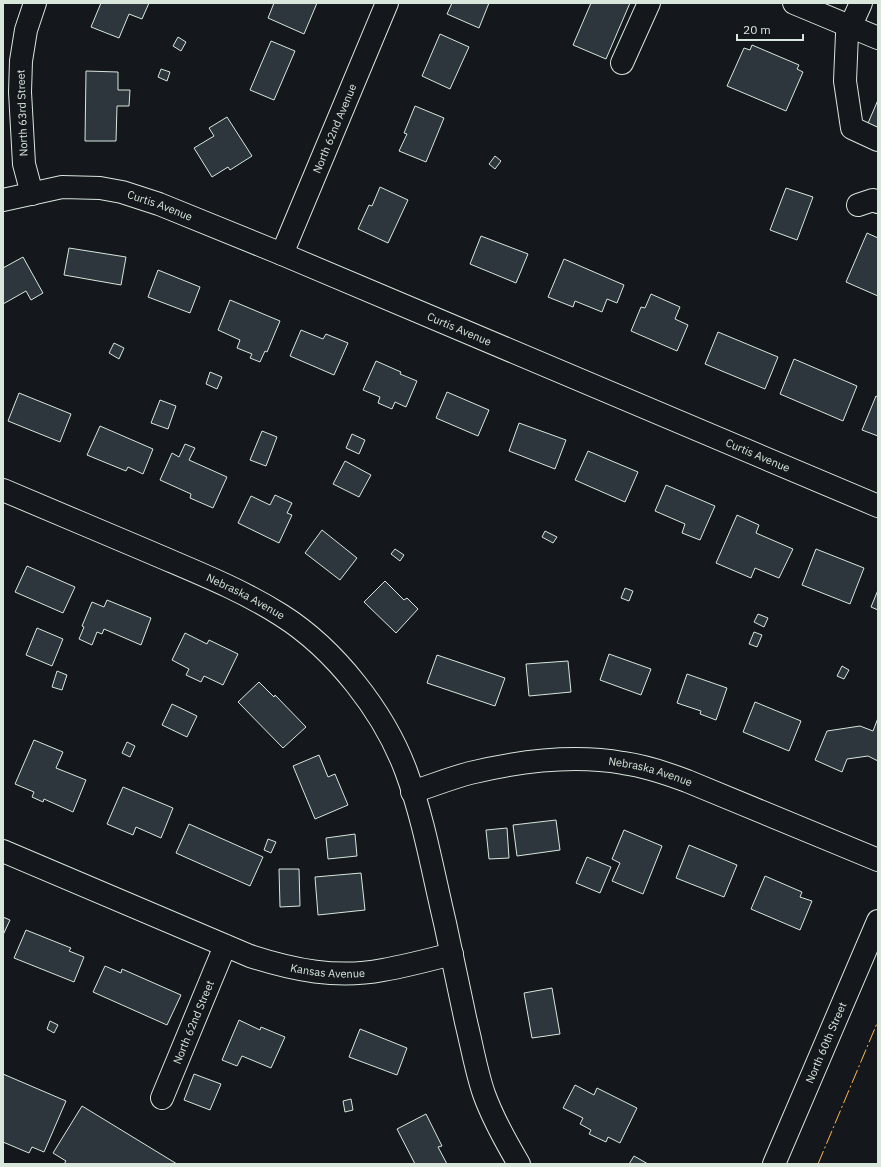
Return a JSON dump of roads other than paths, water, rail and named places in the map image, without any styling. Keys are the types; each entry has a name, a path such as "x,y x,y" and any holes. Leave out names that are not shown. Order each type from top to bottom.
{"street":[{"name":"North 63rd Street","path":"32,194 24,164 20,92 21,61 26,30 35,3"},
{"name":"North 62nd Avenue","path":"282,254 387,3"},
{"path":"622,63 649,3"},
{"path":"794,3 878,38"},
{"path":"861,3 847,34 845,81 852,128 878,140"},
{"name":"Curtis Avenue","path":"32,194 62,187 100,188 122,192 159,204 282,254 878,506"},
{"path":"3,200 32,194"},
{"name":"Nebraska Avenue","path":"3,490 249,596 299,628 325,650 361,690 376,712 406,771 424,833 452,954"},
{"name":"Nebraska Avenue","path":"412,792 468,774 518,763 572,759 623,763 656,770 687,781 878,860"},
{"name":"Kansas Avenue","path":"3,851 225,946 277,965 306,971 356,973 382,970 452,954"},
{"name":"North 60th Street","path":"774,1164 878,920"},
{"name":"North 62nd Street","path":"162,1098 225,946"},
{"path":"452,954 472,1049 484,1094 503,1137 520,1164"}]}
